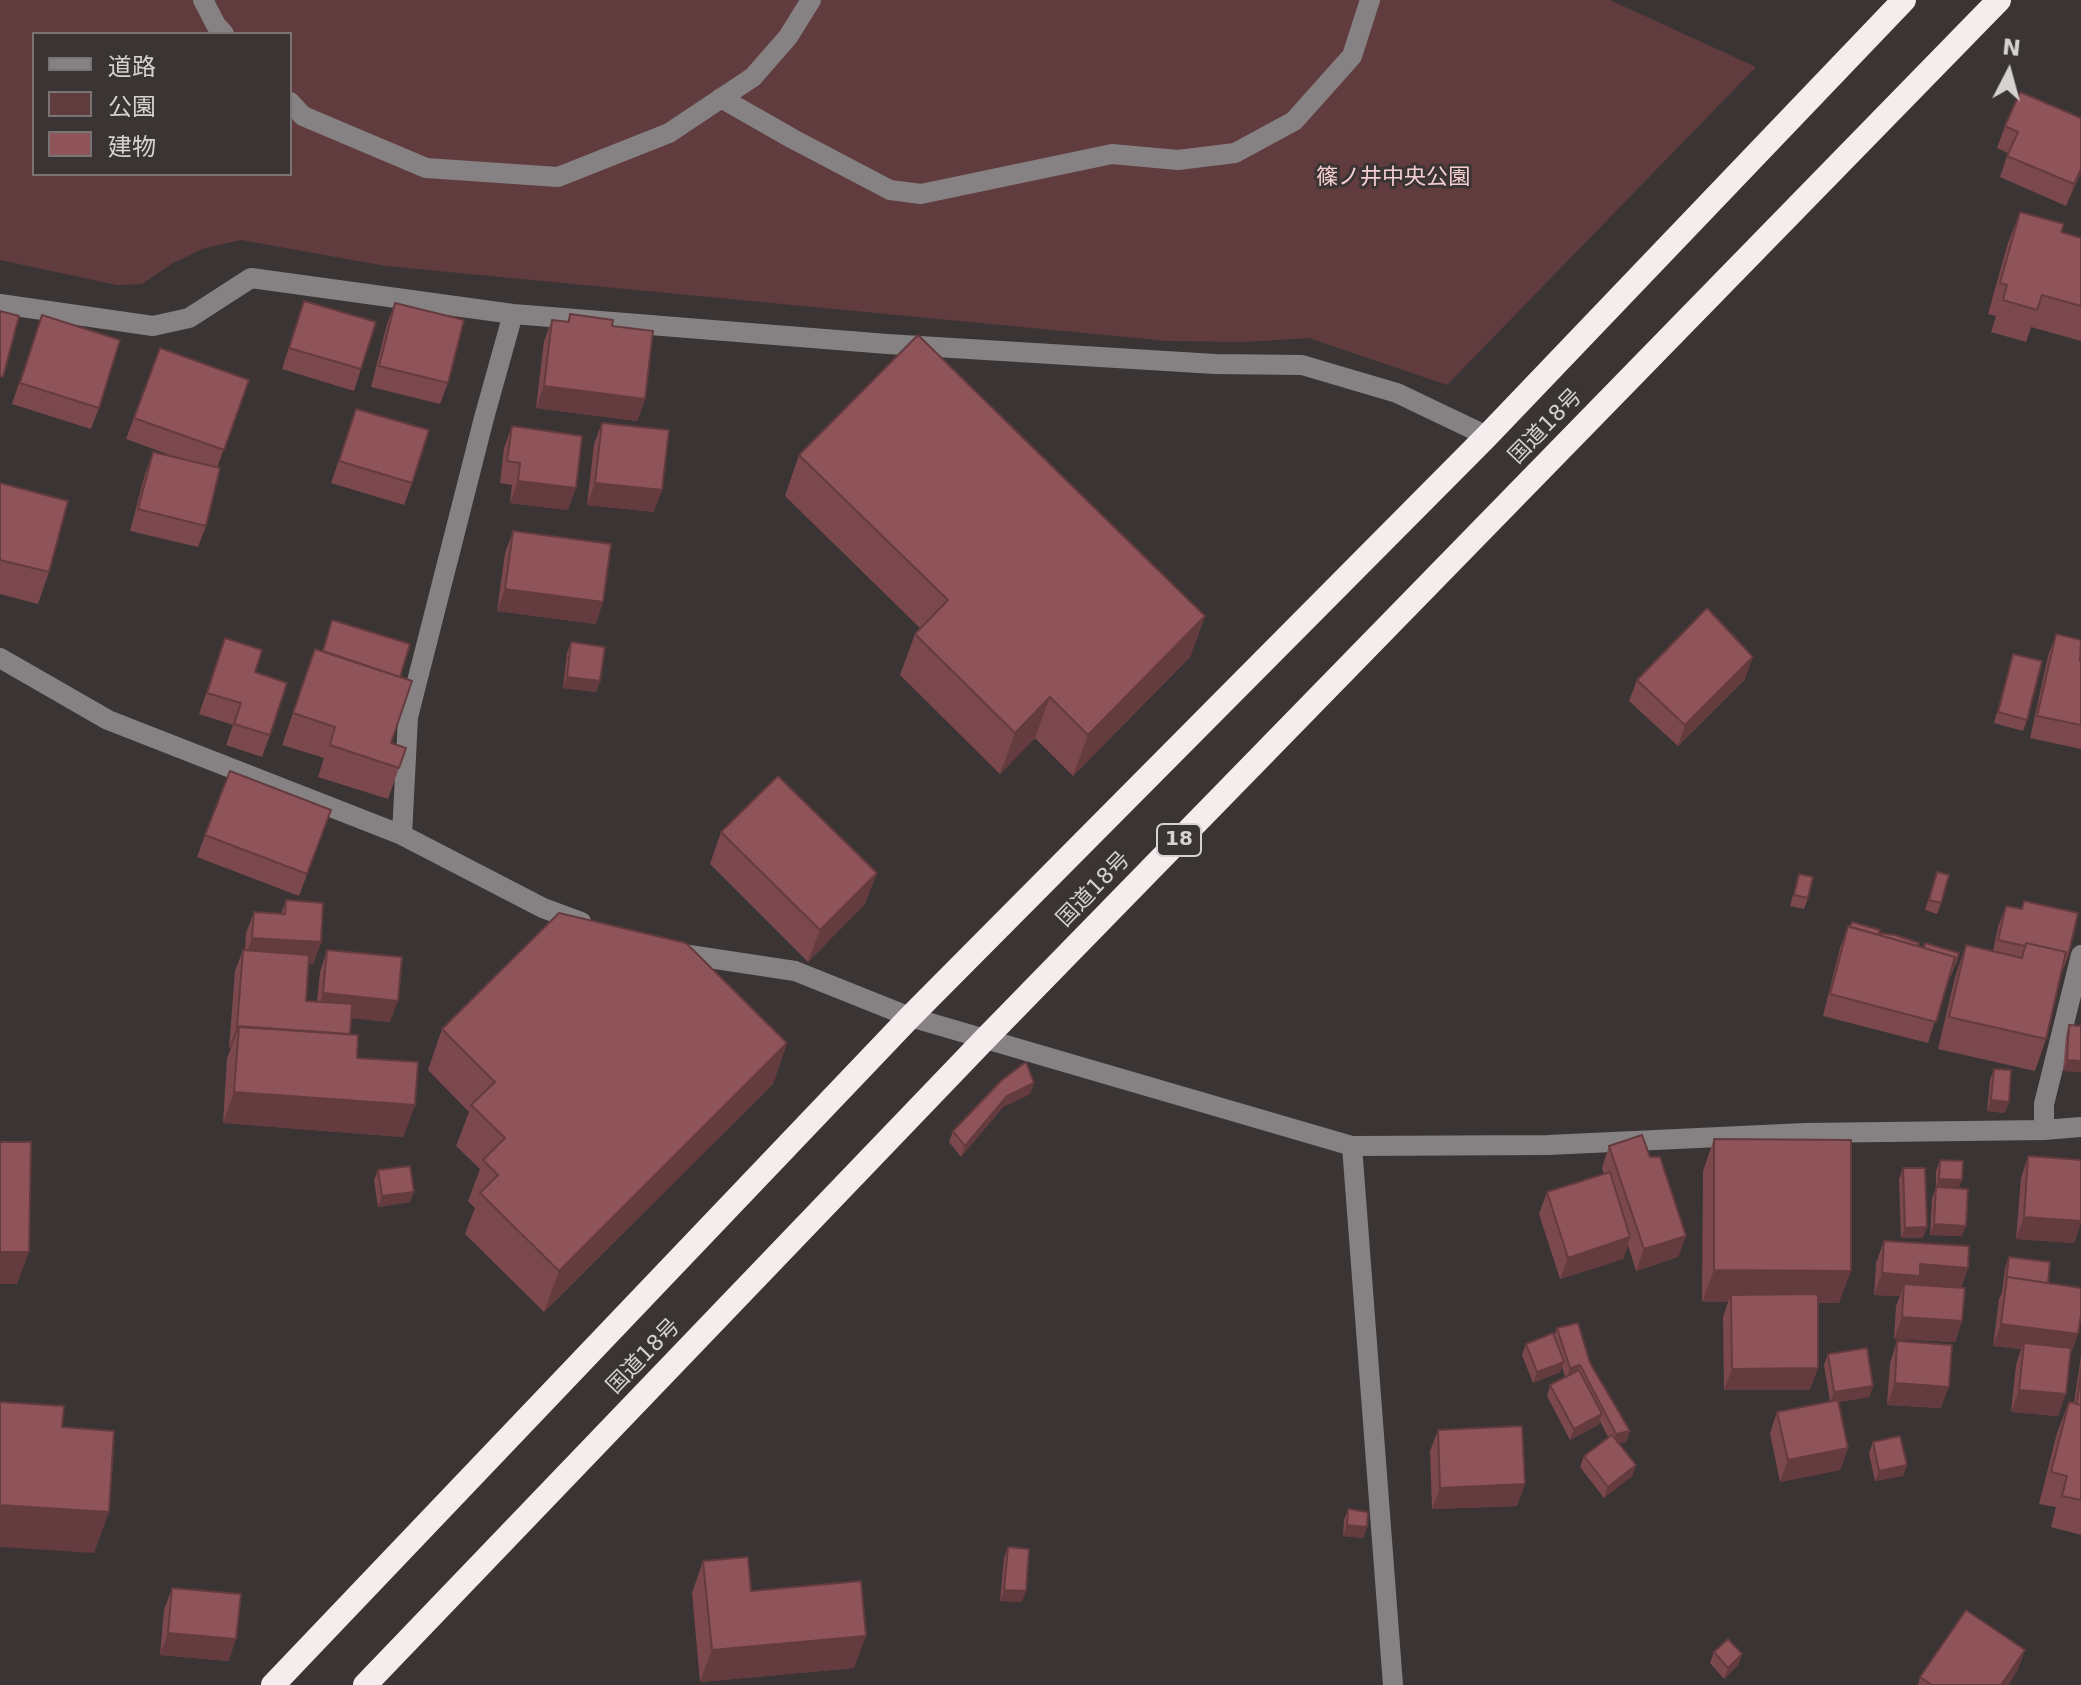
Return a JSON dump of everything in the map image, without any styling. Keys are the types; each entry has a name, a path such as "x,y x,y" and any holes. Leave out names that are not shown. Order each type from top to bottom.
{"highway":[{"name":"国道18号","path":"273,1685 910,1017 1487,436 1904,0"},
{"name":"国道18号","path":"365,1685 984,1040 1999,0"}],"street":[{"path":"203,0 222,32"},
{"path":"292,104 303,116 426,168 558,177 669,133 753,77 788,37 811,0"},
{"path":"721,98 890,190 921,194 1112,154 1178,160 1235,153 1294,121 1352,56 1370,0"},
{"path":"0,304 153,326 189,318 251,278 513,314 902,345 1215,364 1302,365 1397,393 1487,436"},
{"path":"402,835 408,717 513,314"},
{"path":"0,658 108,720 402,835 543,908 597,928"},
{"path":"652,947 795,971 910,1017 1352,1146 1548,1145 1805,1133 2081,1127"},
{"path":"2044,1130 2044,1104 2081,955"},
{"path":"1352,1146 1393,1685"}],"green space":[{"name":"篠ノ井中央公園","path":"0,0 1610,0 1756,67 1447,385 1309,338 1245,342 1168,341 386,266 241,240 205,248 173,263 142,284 117,285 0,260"}],"building":[{"path":"2020,92 2081,118 2081,169 2074,184 2007,156 2018,132 2005,126"},
{"path":"2020,212 2064,224 2061,232 2081,238 2081,306 2042,295 2037,310 2003,300 2007,285 2000,283"},
{"path":"304,301 376,322 361,369 289,348"},
{"path":"395,303 464,320 448,383 379,366"},
{"path":"0,311 19,316 3,377 0,376"},
{"path":"570,314 613,320 612,326 653,331 645,399 544,386 552,320 569,322"},
{"path":"42,315 120,340 99,408 20,383"},
{"path":"918,335 1205,616 1088,735 1050,697 1015,733 915,634 948,600 799,455"},
{"path":"160,348 249,380 224,450 134,418"},
{"path":"356,409 429,430 412,483 339,461"},
{"path":"602,423 669,430 662,490 595,483"},
{"path":"512,426 582,436 576,488 518,481 520,463 507,461"},
{"path":"153,452 220,468 206,526 138,509"},
{"path":"0,483 68,501 49,572 0,560"},
{"path":"513,531 611,544 603,602 505,589"},
{"path":"1707,608 1753,657 1685,725 1637,680"},
{"path":"332,620 410,644 400,677 323,651"},
{"path":"2056,634 2081,640 2081,725 2037,716"},
{"path":"225,638 262,650 255,672 287,683 270,735 234,724 241,703 207,693"},
{"path":"571,642 605,647 600,681 567,677"},
{"path":"315,649 412,681 391,743 406,748 399,768 330,745 335,727 293,713"},
{"path":"2013,654 2042,661 2027,720 1998,712"},
{"path":"230,771 331,810 307,874 205,835"},
{"path":"778,776 877,873 820,930 721,832"},
{"path":"1937,872 1949,875 1941,903 1929,900"},
{"path":"1799,874 1813,877 1808,898 1794,895"},
{"path":"286,900 323,903 321,942 252,938 254,912 285,914"},
{"path":"2024,901 2078,913 2068,956 2065,956 2066,952 1998,940 2006,906 2022,909"},
{"path":"559,913 686,943 787,1043 559,1271 480,1193 498,1175 483,1160 505,1138 471,1105 495,1082 442,1029"},
{"path":"1852,922 1880,930 1879,933 1919,943 1918,946 1850,927"},
{"path":"1848,926 1955,957 1936,1022 1830,994"},
{"path":"1925,943 1959,953 1955,965 1955,957 1924,948"},
{"path":"2026,943 2066,952 2046,1039 1949,1017 1966,945 2022,958"},
{"path":"243,950 309,955 306,1001 352,1004 350,1034 237,1026"},
{"path":"327,950 402,957 398,1001 323,993"},
{"path":"2069,1025 2081,1026 2081,1061 2067,1060"},
{"path":"239,1027 358,1035 357,1058 418,1062 415,1105 234,1092"},
{"path":"1026,1062 1034,1083 1007,1096 965,1146 953,1131 1002,1080"},
{"path":"1994,1069 2011,1070 2009,1102 1991,1100"},
{"path":"1642,1135 1650,1157 1660,1157 1686,1236 1644,1249 1609,1146"},
{"path":"1714,1139 1851,1140 1851,1271 1714,1270"},
{"path":"0,1142 31,1142 29,1252 0,1252"},
{"path":"2028,1156 2081,1160 2081,1221 2024,1217"},
{"path":"1940,1160 1963,1161 1962,1180 1939,1179"},
{"path":"410,1166 414,1192 382,1196 378,1170"},
{"path":"1903,1168 1925,1168 1927,1227 1905,1228"},
{"path":"1610,1172 1630,1237 1568,1258 1547,1192"},
{"path":"1936,1187 1968,1189 1966,1226 1934,1224"},
{"path":"1884,1241 1969,1246 1968,1268 1920,1264 1920,1276 1882,1273"},
{"path":"2009,1257 2050,1262 2048,1283 2007,1277 2006,1281"},
{"path":"2007,1277 2081,1288 2078,1334 2001,1324"},
{"path":"1904,1284 1965,1288 1962,1321 1902,1317"},
{"path":"1818,1294 1818,1368 1732,1369 1731,1295"},
{"path":"1578,1323 1590,1363 1630,1431 1616,1434 1580,1365 1570,1368 1557,1328"},
{"path":"1553,1333 1564,1362 1537,1372 1526,1344"},
{"path":"1897,1341 1952,1345 1949,1387 1895,1383"},
{"path":"2024,1343 2071,1348 2066,1394 2019,1390"},
{"path":"1867,1348 1873,1386 1834,1392 1828,1354"},
{"path":"1579,1370 1602,1414 1574,1429 1550,1385"},
{"path":"2081,1370 2081,1405 2077,1404"},
{"path":"1838,1400 1848,1448 1788,1460 1777,1412"},
{"path":"0,1402 64,1406 62,1427 114,1431 109,1512 0,1505"},
{"path":"2069,1402 2081,1405 2081,1500 2062,1496 2067,1476 2051,1472"},
{"path":"1522,1426 1525,1484 1440,1488 1438,1430"},
{"path":"1612,1435 1636,1465 1608,1487 1584,1456"},
{"path":"1900,1436 1907,1465 1879,1471 1873,1442"},
{"path":"1348,1509 1368,1512 1367,1527 1347,1525"},
{"path":"1008,1547 1029,1549 1026,1591 1004,1590"},
{"path":"748,1557 751,1591 861,1581 866,1636 712,1650 703,1561"},
{"path":"172,1588 241,1594 236,1639 168,1633"},
{"path":"1966,1610 2025,1650 2001,1685 1932,1685 1920,1677"},
{"path":"1728,1639 1742,1654 1728,1668 1714,1652"}]}
